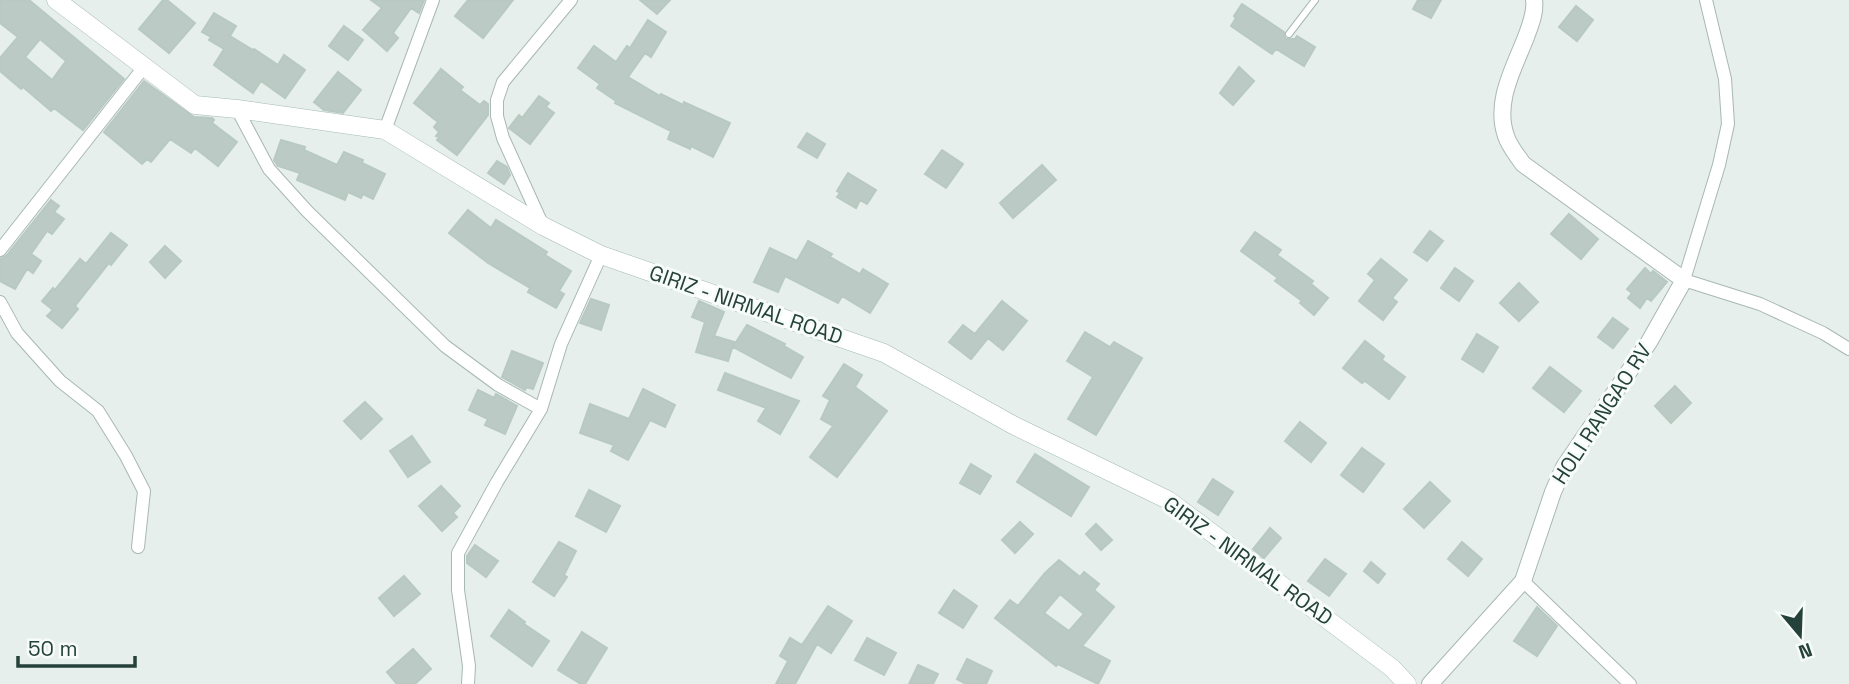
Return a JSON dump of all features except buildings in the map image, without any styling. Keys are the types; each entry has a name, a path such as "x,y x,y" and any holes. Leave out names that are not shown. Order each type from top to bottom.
{"main road":[{"name":"GIRIZ - NIRMAL ROAD","path":"56,0 195,105 386,130 543,226 601,255 884,353 1013,425 1168,500 1392,668 1407,684"}],"street":[{"path":"386,130 433,0"},
{"path":"543,226 503,138 497,100 503,82 571,0"},
{"path":"1534,0 1529,28 1504,95 1502,121 1507,139 1523,164 1684,281 1760,304 1823,333 1849,349"},
{"path":"1684,281 1719,165 1728,124 1725,79 1706,0"},
{"path":"0,250 144,67"},
{"path":"237,109 269,169 307,211 445,346 498,385 541,409"},
{"path":"468,684 469,666 458,590 458,553 541,409 561,344 601,255"},
{"name":"HOLI RANGAO RV","path":"1430,684 1523,581 1564,467 1649,342 1684,281"},
{"path":"0,302 17,333 60,381 98,411 127,456 144,491 138,547"},
{"path":"1523,581 1629,684"}],"lane":[{"path":"1289,34 1315,0"}]}
